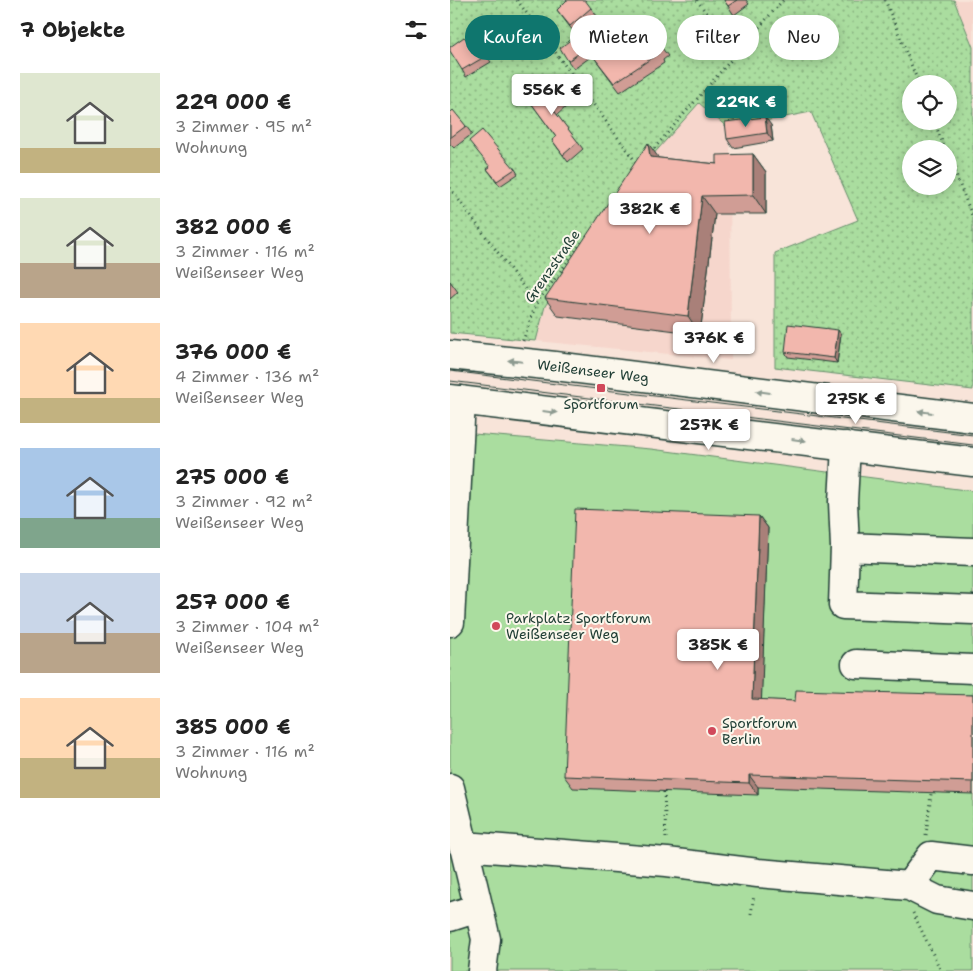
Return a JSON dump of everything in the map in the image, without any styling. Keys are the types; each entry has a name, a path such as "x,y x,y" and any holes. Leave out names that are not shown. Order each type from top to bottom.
{"main road":[{"path":"450,622 457,356"},
{"name":"Weißenseer Weg","path":"457,356 837,400 973,418"},
{"path":"456,400 973,462"},
{"path":"837,400 844,547 843,605 973,610"},
{"path":"844,547 973,552"},
{"path":"856,664 973,668"},
{"path":"450,788 486,939 482,971"},
{"path":"463,846 667,862 758,873 916,876 937,900 973,906"},
{"path":"916,876 931,856 973,861"},
{"path":"450,917 478,908"}],"path":[{"path":"517,0 638,166"},
{"path":"697,0 708,15"},
{"path":"759,28 783,0"},
{"path":"885,0 915,75"},
{"path":"633,174 732,60"},
{"path":"957,178 973,218"},
{"path":"450,188 536,304"},
{"name":"Grenzstraße","path":"522,344 536,304 587,235"},
{"path":"664,792 667,862"},
{"path":"931,794 910,908 941,971"}],"shaded area":[{"path":"954,0 973,0 973,47"},
{"path":"699,102 730,128 731,360 536,341 545,306 642,167"}],"green space":[{"path":"450,0 954,0 973,47 973,390 775,367 775,253 858,220 811,112 728,128 699,103 642,167 545,306 536,341 450,333"},
{"name":"Sportforum Berlin","path":"450,432 651,449 973,491 973,971 450,971"}],"building":[{"path":"567,0 585,0 591,8 583,15 570,15 570,26 557,10"},
{"path":"724,0 737,0 728,6"},
{"path":"464,37 465,60 479,60 462,70 450,51 450,47"},
{"path":"570,40 570,60 568,61 560,48"},
{"path":"596,60 649,60 614,83"},
{"path":"546,80 561,100 552,108 578,142 563,155 552,140 556,137 526,96"},
{"path":"453,110 466,126 450,138 450,113"},
{"path":"765,117 767,133 727,139 725,122"},
{"path":"482,130 515,169 497,181 487,169 490,167 469,141"},
{"path":"648,143 650,157 717,164 717,155 753,154 753,195 702,196 688,316 545,298"},
{"path":"788,324 838,330 834,358 785,352"},
{"path":"575,509 759,516 752,699 795,701 796,690 973,695 973,782 749,775 749,783 564,776"}],"tram line":[{"path":"450,371 973,435"},
{"path":"450,381 973,445"}],"place":[{"name":"Sportforum","path":"601,388"},
{"name":"Parkplatz Sportforum Weißenseer Weg","path":"496,626"},
{"name":"Sportforum Berlin","path":"712,731"}]}
